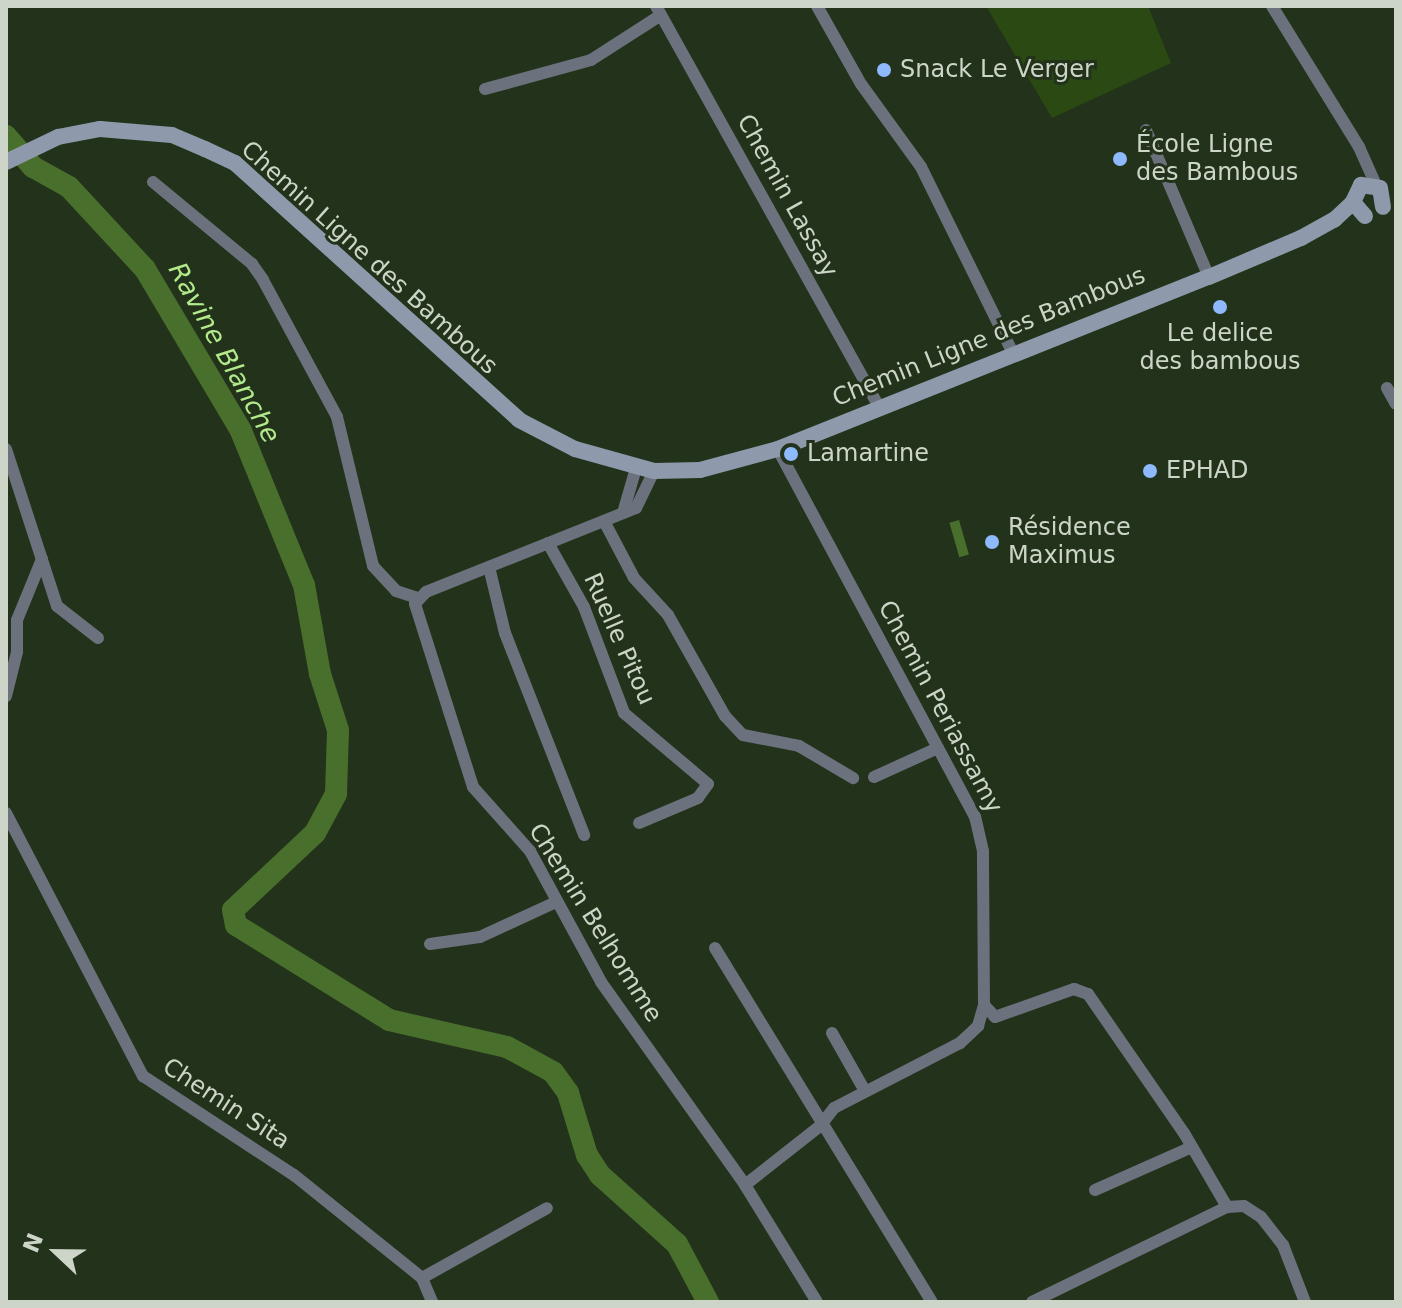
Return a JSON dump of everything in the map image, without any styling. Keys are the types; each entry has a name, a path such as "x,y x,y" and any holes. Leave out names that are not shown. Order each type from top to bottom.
{"main road":[{"name":"Chemin Ligne des Bambous","path":"6,162 58,137 100,129 143,130 172,135 235,163 509,413 575,449 654,471 700,470 778,449 1209,277 1334,220 1365,216 1383,207 1387,191"},
{"path":"1365,216 1355,195 1387,191"},
{"name":"Chemin Ligne des Bambous","path":"1334,220 1355,195"}],"street":[{"path":"817,6 861,84 921,167 1013,353"},
{"path":"1272,6 1362,156 1387,191"},
{"path":"485,89 591,60 658,10"},
{"name":"Chemin Lassay","path":"658,10 879,407"},
{"path":"1146,130 1209,277"},
{"path":"1355,195 1362,156"},
{"path":"153,182 252,264 263,280 337,417 373,566 396,591 422,595 623,513 643,501 654,471"},
{"path":"1387,388 1396,404"},
{"path":"6,449 57,606 98,638"},
{"name":"Chemin Periassamy","path":"778,449 981,834 984,1005"},
{"path":"623,513 636,468"},
{"path":"604,521 634,578 668,615 725,716 743,735 799,746 853,778"},
{"name":"Ruelle Pitou","path":"548,543 584,607 624,713 708,784 698,798 639,823"},
{"path":"6,696 17,652 17,620 42,559"},
{"path":"489,567 505,633 584,835"},
{"name":"Chemin Belhomme","path":"422,595 466,774 487,806 530,851 601,982 745,1185 817,1302"},
{"path":"874,777 938,748"},
{"name":"Chemin Sita","path":"6,813 143,1076 294,1175 422,1278 432,1302"},
{"path":"430,944 480,937 556,902"},
{"path":"715,948 820,1126 932,1302"},
{"path":"984,1005 995,1017 1074,989 1088,994 1192,1147 1227,1207"},
{"path":"745,1185 820,1126 834,1108 960,1043 978,1026 984,1005"},
{"path":"832,1033 865,1091"},
{"path":"1095,1190 1192,1147"},
{"path":"1032,1302 1227,1207 1244,1206 1261,1217 1283,1245 1305,1302"},
{"path":"422,1278 547,1208"}],"shaded area":[{"path":"986,6 1148,6 1171,63 1052,118"},
{"path":"959,520 969,555 959,557 949,523"}],"waterway":[{"name":"Ravine Blanche","path":"6,136 33,167 69,187 145,269 241,431 304,585 320,674 338,730 336,794 315,833 233,910 236,925 389,1020 507,1047 553,1072 568,1093 587,1155 600,1175 677,1244 708,1302"}],"place":[{"name":"Snack Le Verger","path":"884,70"},
{"name":"École Ligne des Bambous","path":"1120,159"},
{"name":"Le delice des bambous","path":"1220,307"},
{"name":"Lamartine","path":"791,454"},
{"name":"EPHAD","path":"1150,471"},
{"name":"Résidence Maximus","path":"992,542"}]}
